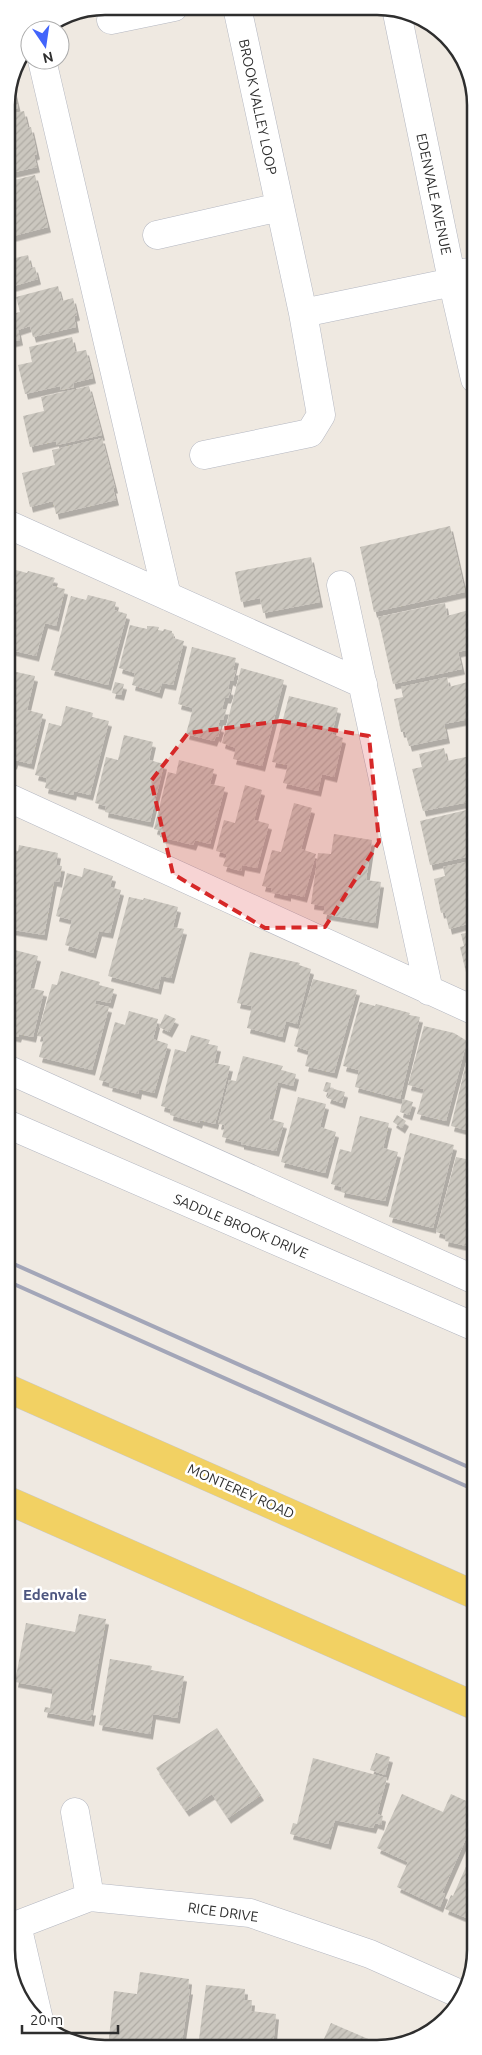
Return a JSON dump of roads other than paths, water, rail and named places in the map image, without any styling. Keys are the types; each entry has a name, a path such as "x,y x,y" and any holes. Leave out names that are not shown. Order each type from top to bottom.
{"main road":[{"name":"MONTEREY ROAD","path":"15,1392 467,1591"},
{"path":"15,1504 467,1702"}],"street":[{"path":"111,20 135,15"},
{"name":"BROOK VALLEY LOOP","path":"204,455 310,433 321,415 303,313 239,15"},
{"name":"EDENVALE AVENUE","path":"398,18 460,276 467,324"},
{"path":"44,70 167,596"},
{"path":"157,235 280,207"},
{"path":"303,313 460,276"},
{"path":"15,528 363,684"},
{"path":"341,585 428,991"},
{"path":"15,801 467,1008"},
{"path":"15,1073 467,1276"},
{"name":"SADDLE BROOK DRIVE","path":"15,1127 467,1324"},
{"path":"75,1812 90,1896"},
{"name":"RICE DRIVE","path":"15,1924 90,1896 250,1912 370,1954 456,1992"},
{"path":"15,1936 34,2005"}],"railway":[{"path":"15,1265 467,1466"},
{"path":"15,1285 467,1486"}],"district":[{"name":"Edenvale","path":"55,1594"}]}
